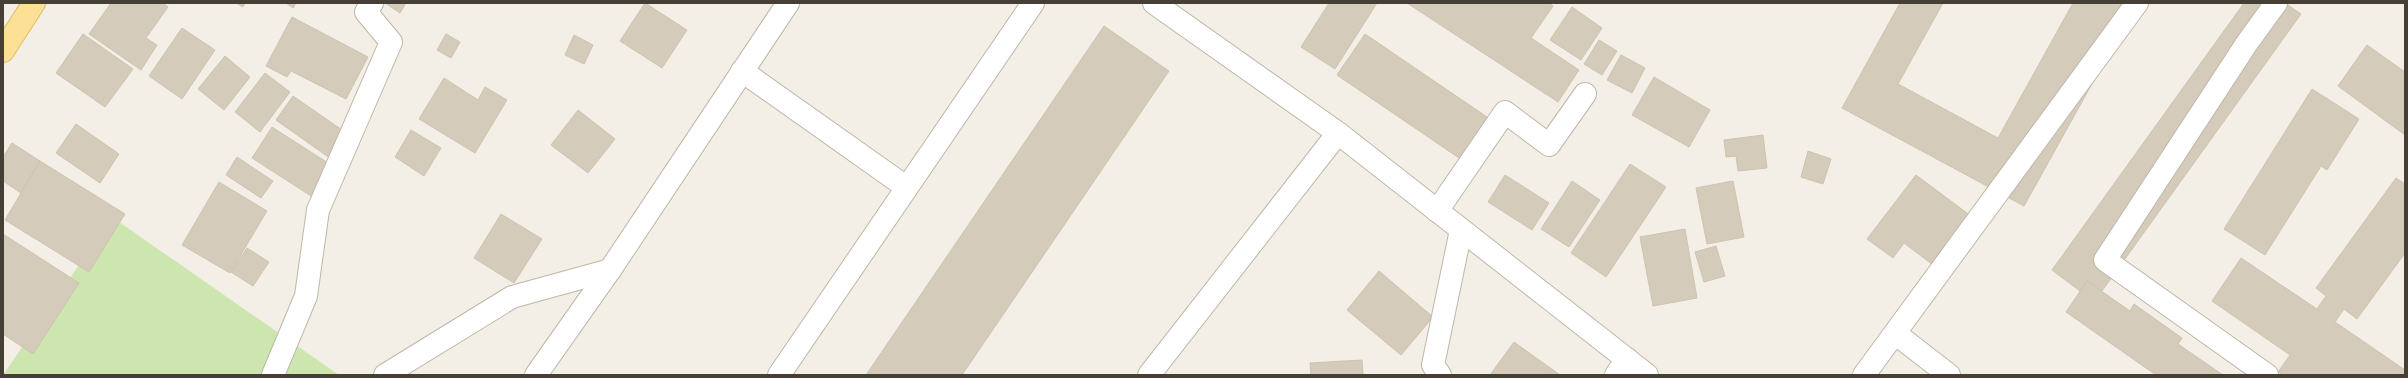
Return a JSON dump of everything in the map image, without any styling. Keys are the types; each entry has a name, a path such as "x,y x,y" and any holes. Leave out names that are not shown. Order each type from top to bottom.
{"main road":[{"path":"3,51 34,3"}],"street":[{"path":"272,375 306,296 318,210 391,42 366,12 372,3"},
{"path":"536,375 610,270 788,3"},
{"path":"779,375 1033,3"},
{"path":"1154,3 1338,133 1462,230 1622,367 1647,375"},
{"path":"1864,375 1896,334 2137,3"},
{"path":"2267,375 2105,260 2247,43 2276,3"},
{"path":"742,70 906,187"},
{"path":"1437,211 1505,112 1549,145 1585,94"},
{"path":"1149,375 1338,133"},
{"path":"1440,375 1433,365 1462,230"},
{"path":"385,375 512,297 610,270"},
{"path":"1896,334 1949,375"}],"green space":[{"path":"112,217 339,375 3,375"}],"building":[{"path":"111,3 163,3 168,7 146,38 157,45 141,70 89,34"},
{"path":"236,3 245,3 243,7"},
{"path":"286,3 296,3 293,8"},
{"path":"385,3 406,3 400,13"},
{"path":"645,3 687,30 662,68 620,41"},
{"path":"1329,3 1377,3 1335,69 1301,47"},
{"path":"1407,3 1548,3 1553,6 1531,38 1579,70 1558,102"},
{"path":"1900,3 1943,3 1898,84 1998,138 2073,3 2137,3 2024,206 1842,108"},
{"path":"2244,3 2285,3 2301,14 2102,291 2087,281 2080,291 2052,270"},
{"path":"1572,7 1602,28 1581,60 1550,40"},
{"path":"292,17 368,57 346,99 291,71 287,77 266,66"},
{"path":"1104,26 1169,71 962,375 866,375"},
{"path":"182,28 215,50 182,99 149,76"},
{"path":"83,34 133,69 105,107 56,73"},
{"path":"446,34 460,42 451,58 437,50"},
{"path":"1365,34 1490,119 1462,160 1337,75"},
{"path":"574,35 593,45 584,64 565,55"},
{"path":"1599,40 1617,51 1602,75 1584,64"},
{"path":"2367,45 2405,72 2405,135 2338,86"},
{"path":"1621,55 1645,68 1632,93 1607,80"},
{"path":"225,56 250,77 224,110 198,89"},
{"path":"265,73 290,92 260,132 235,112"},
{"path":"1654,77 1710,110 1689,147 1632,115"},
{"path":"444,78 478,100 485,87 507,100 475,153 419,119"},
{"path":"2312,89 2359,119 2327,170 2321,166 2265,255 2224,229"},
{"path":"293,96 358,141 341,166 276,120"},
{"path":"578,110 615,139 588,173 551,145"},
{"path":"76,124 119,154 100,183 56,153"},
{"path":"272,127 342,172 322,203 252,158"},
{"path":"411,130 441,148 424,176 395,157"},
{"path":"1763,135 1767,168 1738,171 1736,156 1726,157 1724,140"},
{"path":"12,143 40,161 21,193 3,181 3,157"},
{"path":"1808,151 1831,159 1823,184 1801,177"},
{"path":"237,157 273,181 261,198 226,175"},
{"path":"40,161 125,214 89,272 5,220"},
{"path":"1630,164 1666,187 1606,277 1571,253"},
{"path":"1505,175 1549,203 1532,230 1488,202"},
{"path":"1916,175 1975,219 1937,268 1904,243 1893,258 1867,239"},
{"path":"2396,178 2405,184 2405,253 2357,319 2344,309 2335,322 2405,370 2405,375 2283,375 2278,372 2290,355 2212,301 2241,258 2317,309 2326,296 2316,288"},
{"path":"1572,181 1600,200 1569,247 1541,229"},
{"path":"1733,181 1744,237 1707,244 1696,188"},
{"path":"219,182 267,211 230,273 182,245"},
{"path":"501,214 542,239 514,283 474,258"},
{"path":"1685,229 1697,298 1653,306 1640,237"},
{"path":"3,234 79,283 33,354 3,334"},
{"path":"1716,246 1725,276 1704,282 1695,252"},
{"path":"247,248 269,262 253,286 231,272"},
{"path":"1379,271 1433,317 1401,355 1347,310"},
{"path":"2087,281 2130,311 2134,304 2182,338 2178,344 2223,375 2156,375 2066,312"},
{"path":"1514,342 1560,375 1490,375"},
{"path":"1362,360 1363,375 1311,375 1310,363"}]}
